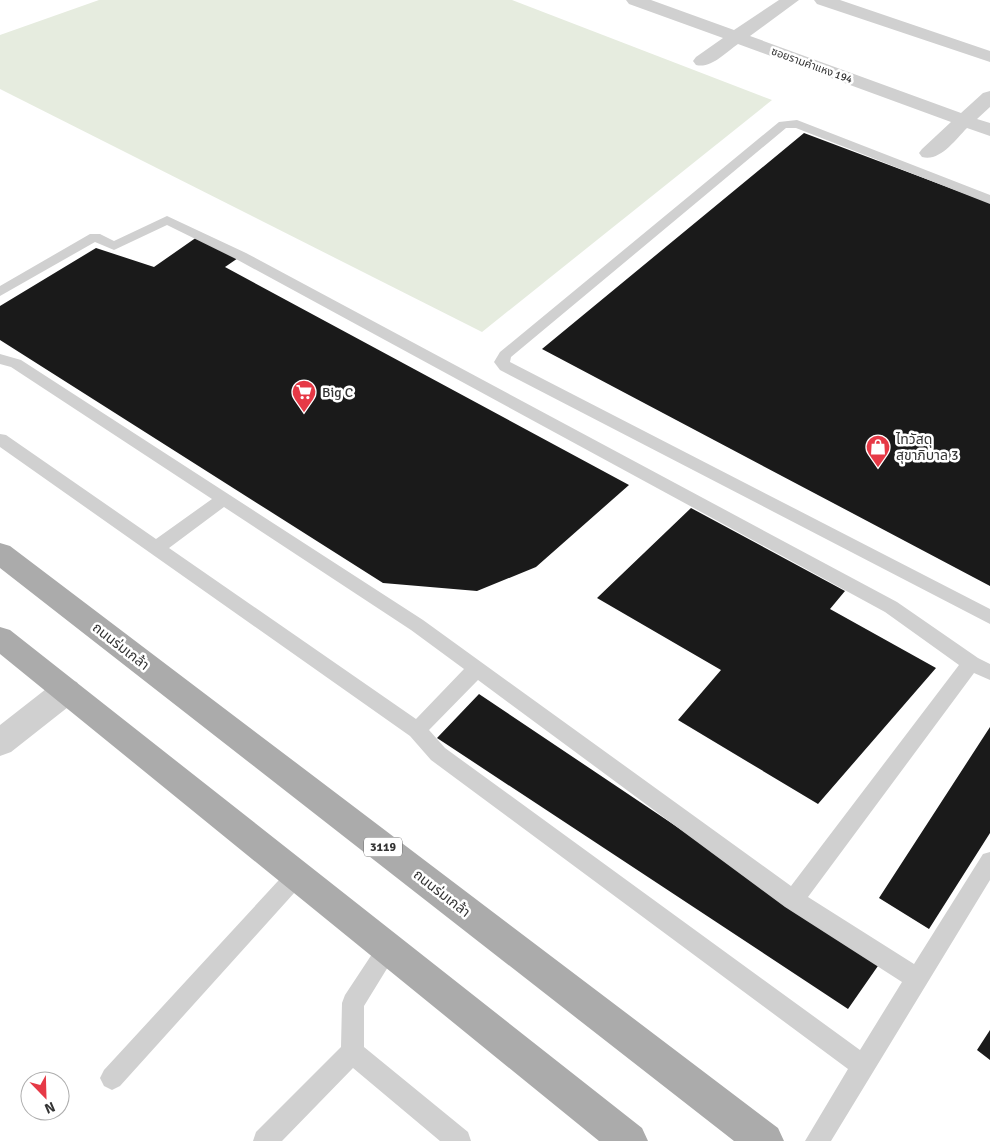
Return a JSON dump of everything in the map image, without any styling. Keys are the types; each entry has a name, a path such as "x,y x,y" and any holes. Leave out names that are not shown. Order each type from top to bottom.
{"main road":[{"name":"ถนนร่มเกล้า","path":"0,553 765,1141"},
{"path":"0,638 629,1141"}],"street":[{"name":"ซอยรามคำแหง 194","path":"635,0 990,130"},
{"path":"702,61 790,0"},
{"path":"823,0 990,57"},
{"path":"929,153 990,97"},
{"path":"0,743 66,692"}],"lane":[{"path":"990,200 797,124 783,125 505,355 502,362 505,367 514,372 990,617"},
{"path":"0,292 95,237 114,246 167,220 241,256 891,607 971,663 990,672"},
{"path":"0,359 16,363 417,625 793,900 917,979"},
{"path":"0,439 417,730 438,754 864,1067"},
{"path":"156,548 224,499"},
{"path":"793,900 971,663"},
{"path":"417,730 476,669"},
{"path":"817,1141 990,861"},
{"path":"112,1078 297,876"},
{"path":"265,1141 352,1052 353,1003 388,949"},
{"path":"352,1052 459,1141"}],"shaded area":[{"path":"99,0 512,0 772,100 482,332 0,89 0,35"}],"building":[{"name":"ไทวัสดุ สุขาภิบาล 3","path":"804,133 990,203 990,586 542,349"},
{"name":"Big C","path":"197,237 241,256 225,267 629,485 536,567 477,591 383,583 0,340 0,306 96,248 154,267"},
{"path":"691,508 845,591 830,609 936,668 818,804 678,720 721,670 597,598"},
{"path":"479,694 880,963 848,1009 437,738"},
{"path":"990,727 990,833 929,929 879,898"},
{"path":"990,1030 990,1060 977,1050"}],"place":[{"name":"Big C","path":"304,413"},
{"name":"ไทวัสดุ สุขาภิบาล 3","path":"878,468"}]}
